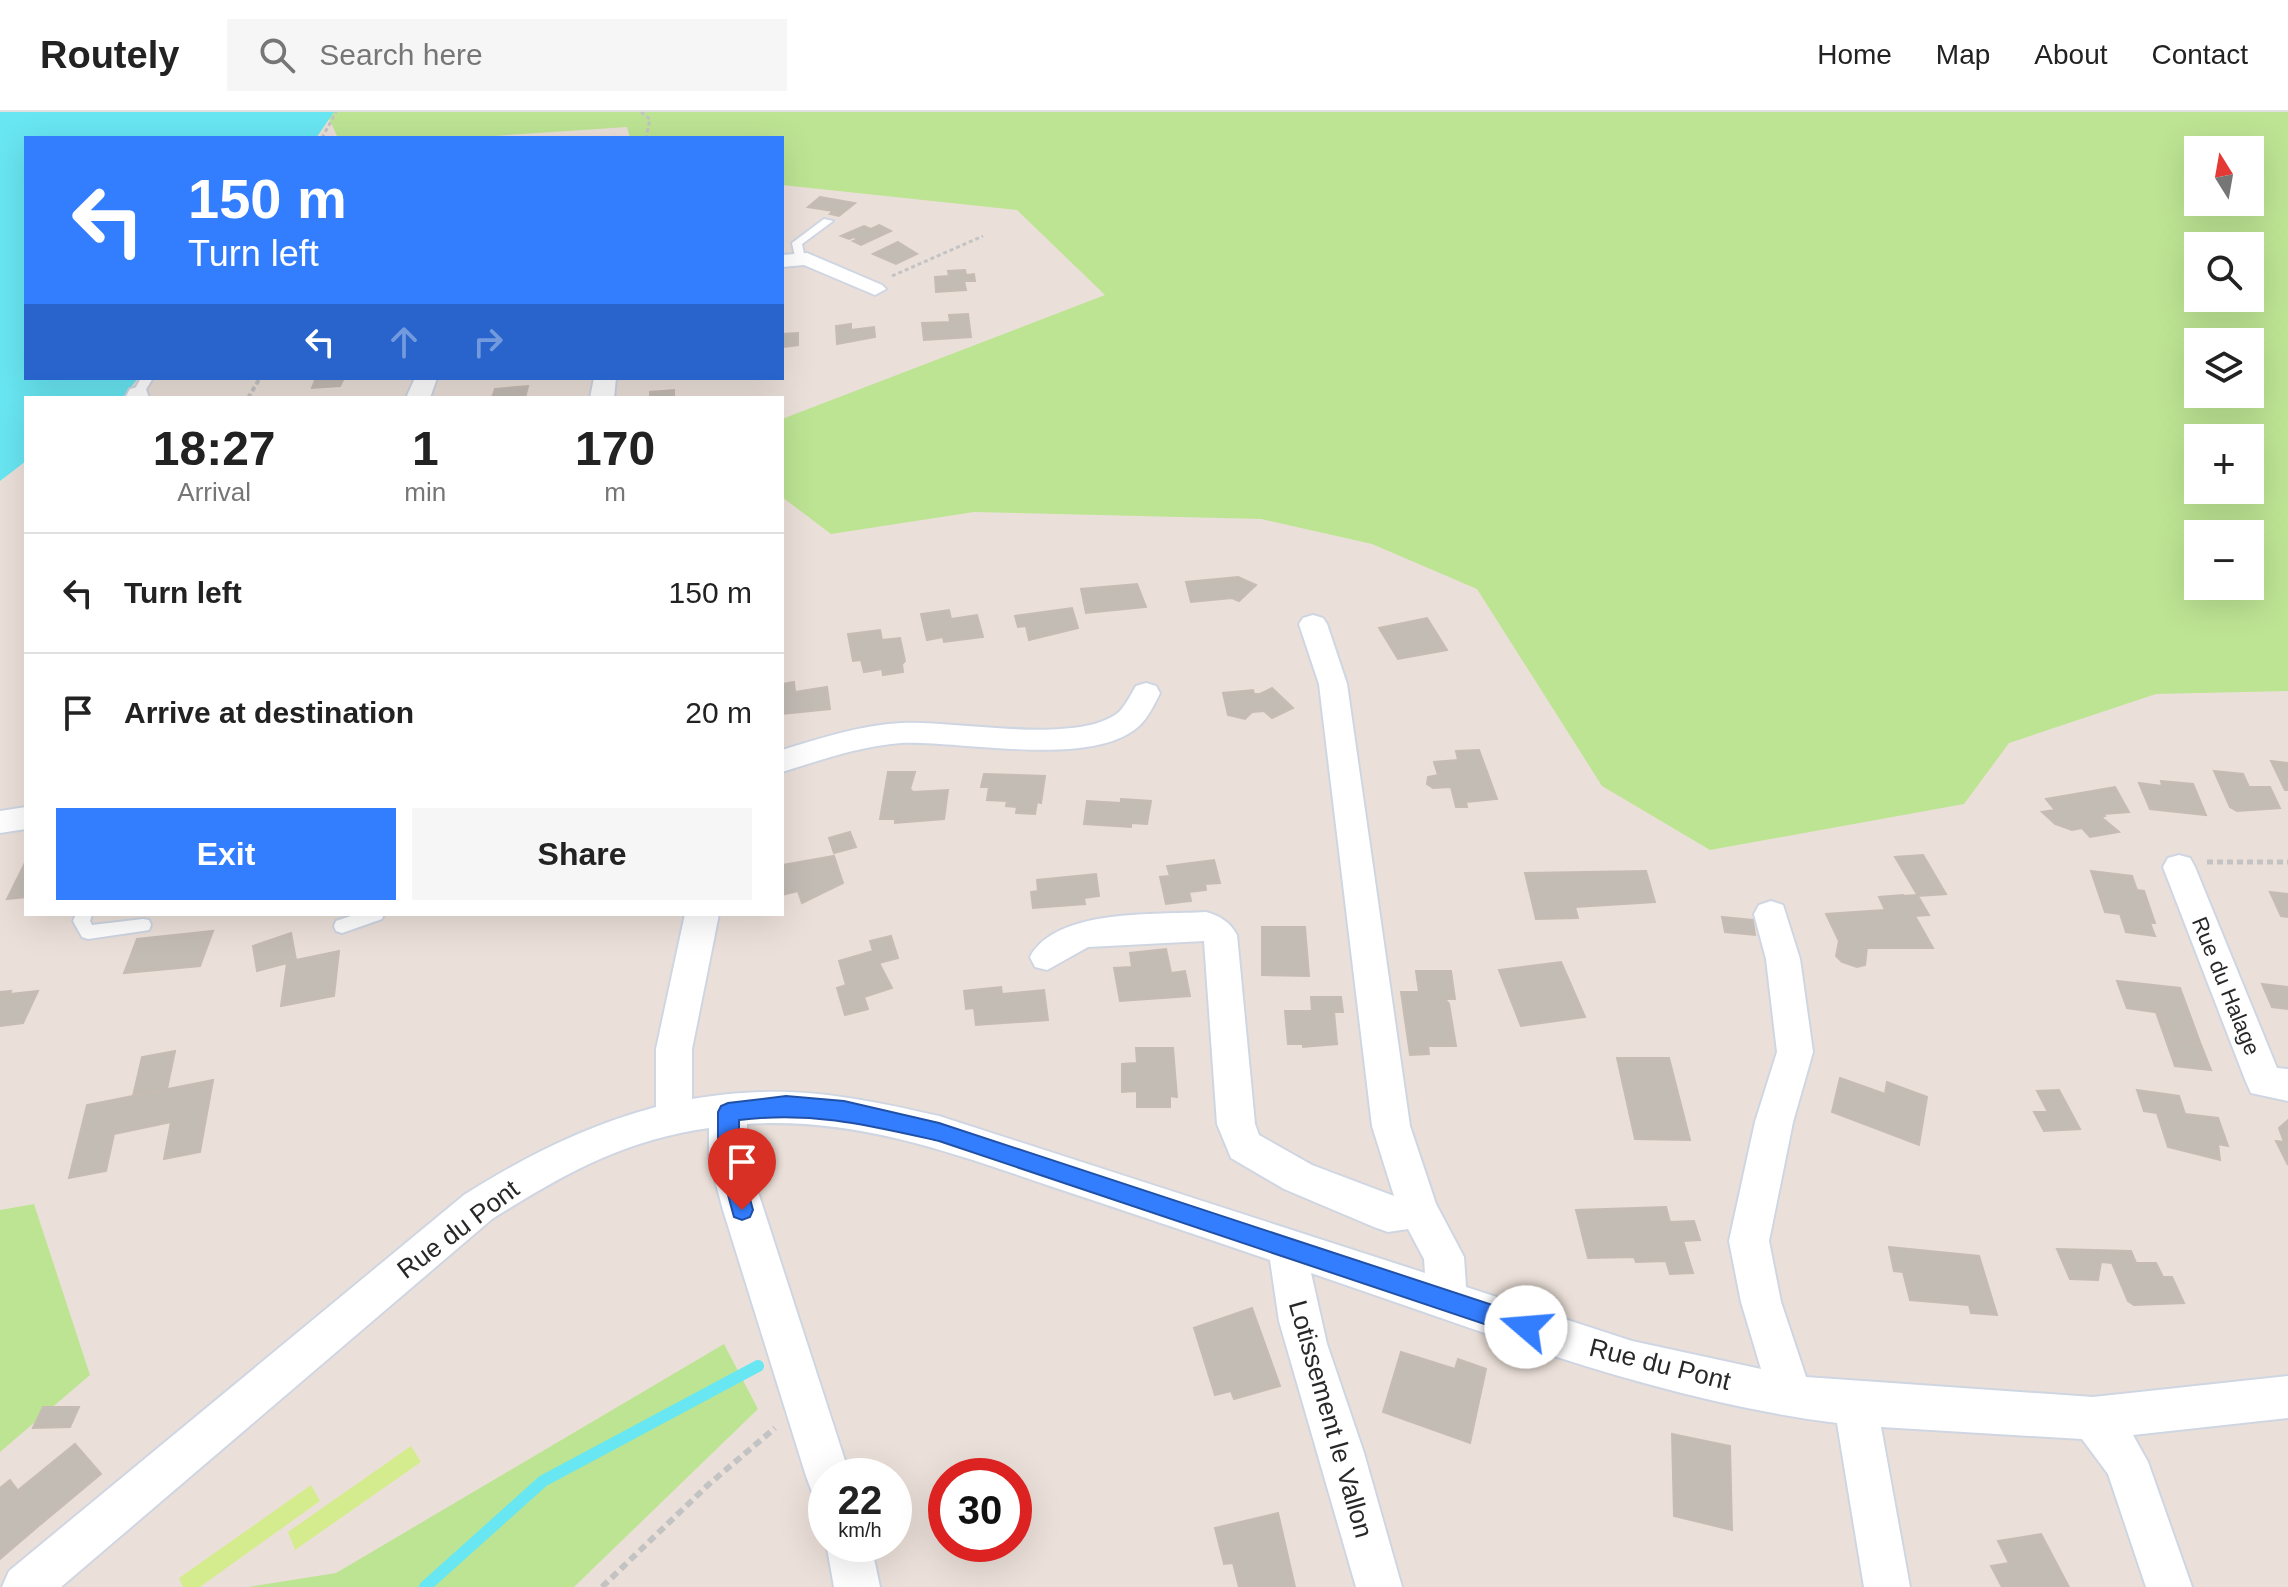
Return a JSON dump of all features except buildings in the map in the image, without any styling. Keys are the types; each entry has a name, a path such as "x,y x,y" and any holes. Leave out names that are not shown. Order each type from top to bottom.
{"street":[{"path":"791,260 807,259 875,289"},
{"path":"1313,624 1333,684 1391,1126 1418,1210 1444,1257 1446,1302"},
{"path":"784,760 843,741 903,733 1044,739 1093,735 1128,720 1146,693"},
{"name":"Rue du Halage","path":"2179,867 2264,1082 2288,1085"},
{"path":"1771,914 1783,959 1795,1052 1774,1122 1749,1241 1761,1302 1791,1396"},
{"path":"674,1118 674,1049 702,916"},
{"path":"1047,957 1081,934 1206,925 1220,935 1236,1124 1244,1146 1298,1177 1388,1214 1418,1210"},
{"name":"Rue du Pont","path":"25,1587 478,1207 557,1158 618,1134 674,1118 786,1105 844,1110 939,1132 1290,1251 1632,1361 1791,1396 1855,1404 2093,1418 2288,1397"},
{"path":"728,1112 728,1158 742,1210 823,1458"},
{"name":"Lotissement le Vallon","path":"1290,1251 1290,1276 1303,1334 1337,1436 1379,1587"},
{"path":"1855,1404 1887,1587"},
{"path":"2093,1418 2126,1462 2169,1587"},
{"path":"852,1562 857,1587"}],"lane":[{"path":"791,260 797,243 828,221"},
{"path":"83,916 81,921 88,932 143,925"},
{"path":"342,926 370,916"}],"path":[{"path":"323,136 336,112"},
{"path":"641,112 650,119 646,136"},
{"path":"875,289 894,275 983,236"},
{"path":"2179,867 2221,859 2288,862"},
{"path":"602,1587 708,1485 805,1400"}],"green space":[{"path":"245,112 2288,112 2288,691 2156,694 2009,743 1964,804 1710,850 1602,786 1477,589 1372,544 1261,519 974,512 831,534 784,499 784,418 1105,295 1017,210 784,185 784,136 629,136 627,127 494,136 337,136 329,119 317,136 222,136"},
{"path":"34,1204 90,1375 0,1452 0,1210"},
{"path":"724,1344 758,1409 574,1587 248,1587 336,1573"},
{"path":"411,1446 421,1462 295,1550 288,1532"},
{"path":"311,1485 320,1501 200,1587 183,1587 179,1578"}],"water":[{"path":"0,112 334,112 317,136 24,136 24,380 136,380 131,387 133,396 24,396 24,463 0,481"}],"waterway":[{"path":"425,1587 543,1481 758,1366"}],"route":[{"path":"742,1210 728,1158 728,1112 786,1105 844,1110 939,1132 1526,1327"}]}
